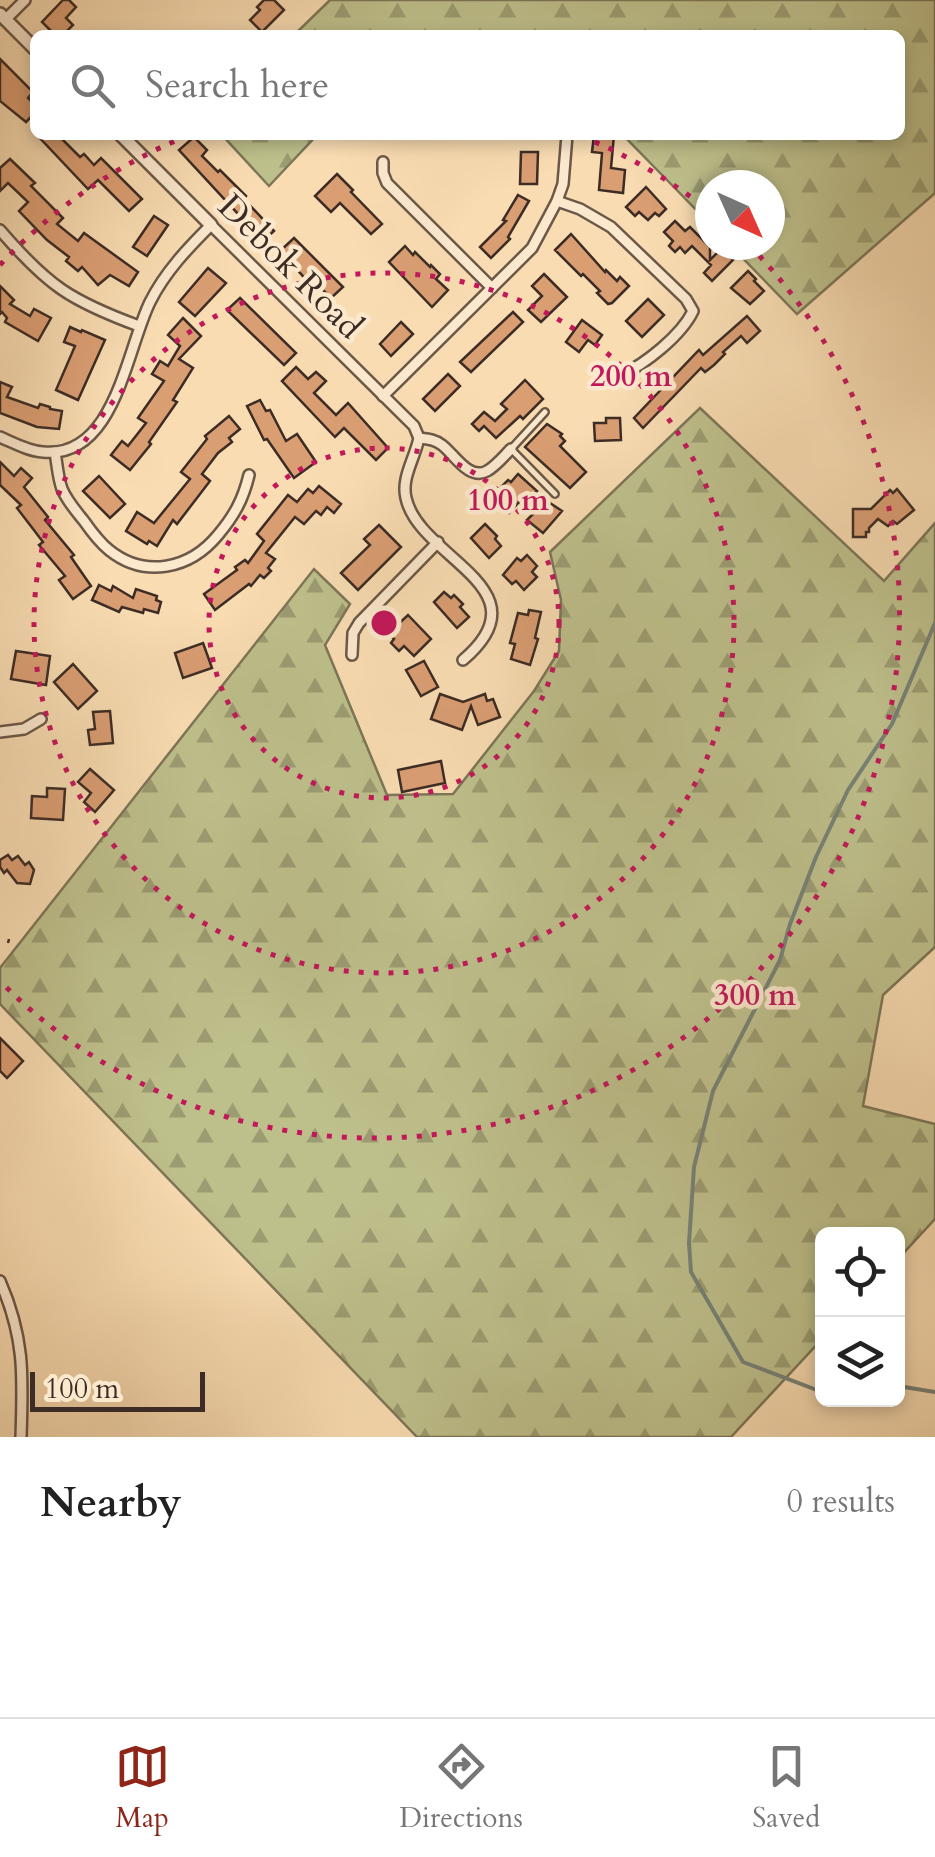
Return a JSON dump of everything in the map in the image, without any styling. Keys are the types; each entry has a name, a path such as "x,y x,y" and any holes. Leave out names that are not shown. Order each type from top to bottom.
{"street":[{"path":"25,0 3,16 30,45"},
{"name":"Debok Road","path":"126,140 414,426 418,438"},
{"path":"383,396 532,248 558,202 567,140"},
{"path":"383,162 382,173 387,183 492,288"},
{"path":"558,202 611,227 686,299 694,312 638,368 620,376"},
{"path":"0,437 30,450 55,452 83,442 104,421 152,299 186,250 212,224"},
{"path":"0,230 52,285 94,309 139,326"},
{"path":"464,660 488,634 490,606 478,581 416,520 404,487 418,438 441,444 477,474 490,469 511,449"},
{"path":"55,452 62,490 96,537 126,560 152,568 181,564 210,544 243,500 249,475"},
{"path":"352,654 353,633 359,623 438,542"},
{"path":"0,732 24,729 41,719"},
{"path":"0,1281 18,1331 24,1369 21,1437"}],"lane":[{"path":"545,412 511,449 555,494"}],"green space":[{"path":"330,0 935,0 935,193 797,314 745,260 785,260 785,170 695,170 695,209 628,140 905,140 905,30 299,30"},
{"path":"227,140 312,140 269,186"},
{"path":"700,408 884,581 935,523 935,947 883,995 863,1106 935,1124 935,1219 905,1251 905,1227 815,1227 815,1347 731,1437 417,1437 0,1004 0,968 314,569 350,604 325,645 387,795 453,794 534,691 559,651 561,600 550,552"}],"building":[{"path":"63,0 76,7 66,18 73,25 68,30 50,30 42,22"},
{"path":"264,0 274,0 284,10 260,30 250,20 260,10 257,7"},
{"path":"0,59 30,89 30,118 26,122 0,101"},
{"path":"42,140 63,140 94,165 101,158 142,199 129,211 98,180 88,189"},
{"path":"191,140 197,140 207,150 202,156 246,196 244,199 274,231 263,241 179,150"},
{"path":"593,140 614,140 611,168 625,170 623,193 599,190 602,153 592,152"},
{"path":"521,152 538,152 537,184 520,184"},
{"path":"10,159 63,218 57,224 78,241 84,233 138,272 129,286 110,275 98,285 82,267 78,271 66,261 69,257 19,211 28,202 8,183 0,191 0,168"},
{"path":"337,174 382,224 371,234 340,203 331,212 315,196"},
{"path":"646,187 666,209 648,220 639,212 635,216 626,207"},
{"path":"518,195 529,201 510,239 491,258 480,247 506,221 503,220"},
{"path":"154,216 168,225 147,256 133,247"},
{"path":"675,221 685,231 690,227 695,232 695,249 692,246 685,253 680,247 675,252 669,246 673,241 664,232"},
{"path":"571,234 605,272 617,281 620,277 629,286 612,303 608,304 597,293 600,291 555,250"},
{"path":"294,238 343,287 331,298 316,283 312,286 280,251"},
{"path":"405,246 440,274 436,279 448,290 432,307 389,262"},
{"path":"706,260 733,260 712,281 704,273 711,265"},
{"path":"208,268 226,283 195,316 179,302"},
{"path":"748,271 764,291 750,304 731,288"},
{"path":"544,274 567,297 541,322 528,310 542,296 532,286"},
{"path":"0,286 14,300 10,304 30,316 34,309 51,318 38,341 5,322 7,318 0,314"},
{"path":"240,298 296,353 284,365 227,310"},
{"path":"648,299 664,315 642,337 626,321"},
{"path":"513,312 523,322 471,372 460,362"},
{"path":"747,316 760,331 747,343 741,336 714,365 705,372 701,368 643,428 634,418 699,350 703,355"},
{"path":"183,318 201,336 179,359 193,368 173,400 177,402 130,470 111,455 122,441 128,446 146,423 138,418 164,381 152,374 160,361 168,366 180,346 168,335"},
{"path":"582,320 602,335 595,345 588,340 579,352 566,342"},
{"path":"401,322 413,334 391,356 380,344"},
{"path":"70,327 105,340 78,400 56,390 75,346 64,342"},
{"path":"296,367 308,379 316,372 326,381 314,393 336,415 348,403 388,448 376,460 344,428 335,437 282,381"},
{"path":"448,374 460,386 435,411 423,399"},
{"path":"525,380 543,399 523,419 520,416 496,438 484,426 479,431 472,424 484,412 495,421 507,409 501,404"},
{"path":"0,382 12,387 7,397 38,408 40,404 62,411 59,429 37,427 0,413"},
{"path":"260,400 266,411 270,410 286,441 297,434 316,462 294,478 264,440 247,406"},
{"path":"229,416 240,429 202,474 210,481 177,524 173,520 157,546 126,531 137,512 154,523 190,479 181,472 207,439 205,436"},
{"path":"606,418 620,418 621,440 595,441 594,423 606,423"},
{"path":"547,424 562,434 565,441 560,446 586,472 570,488 525,447"},
{"path":"0,462 14,476 21,468 32,478 24,487 74,555 71,557 91,586 73,599 59,580 65,576 39,545 43,542 17,508 21,505 0,485"},
{"path":"518,474 535,493 562,511 543,533 527,520 533,514 519,502 509,513 497,502 504,494 499,489"},
{"path":"99,476 125,504 110,518 83,491"},
{"path":"319,486 341,504 334,513 327,507 321,515 316,511 304,524 295,517 266,553 275,559 268,568 271,571 264,578 260,575 251,586 215,610 204,594 237,570 235,567 245,560 248,563 264,541 257,534 288,495 297,502 308,489 313,493"},
{"path":"897,489 914,510 897,524 893,521 888,526 878,519 866,537 853,537 853,509 871,509 890,490 893,493"},
{"path":"485,524 501,546 489,558 471,538"},
{"path":"379,525 401,547 358,590 341,573 370,545 364,539"},
{"path":"527,555 537,566 532,572 537,577 524,590 503,575 517,558 521,561"},
{"path":"99,585 111,591 113,586 133,598 136,589 157,596 156,600 161,602 158,613 122,607 119,612 92,600"},
{"path":"444,592 463,604 460,607 469,617 457,628 434,602"},
{"path":"529,610 541,612 530,665 511,659 515,644 510,643 518,613 528,615"},
{"path":"408,615 431,639 414,656 404,646 399,651 388,634"},
{"path":"203,643 212,668 183,678 175,653"},
{"path":"16,651 50,656 46,685 11,679"},
{"path":"424,661 438,687 421,696 406,670"},
{"path":"73,664 97,691 78,709 54,682"},
{"path":"440,694 463,702 485,694 487,701 493,699 500,717 478,725 471,706 462,730 431,719"},
{"path":"110,711 113,743 90,745 88,730 95,729 93,712"},
{"path":"441,761 445,783 402,792 398,770"},
{"path":"90,769 114,790 95,812 84,802 91,793 78,782"},
{"path":"47,788 65,789 63,820 31,818 32,796 47,797"},
{"path":"8,855 12,860 18,856 25,865 29,862 34,870 30,884 17,883 7,870 4,873 0,860"},
{"path":"0,1038 23,1061 7,1078 0,1071"}],"waterway":[{"path":"815,1389 743,1362 691,1272 694,1167 713,1091 780,960 816,857 848,790 892,724 935,623"},
{"path":"905,1387 935,1392"}]}
